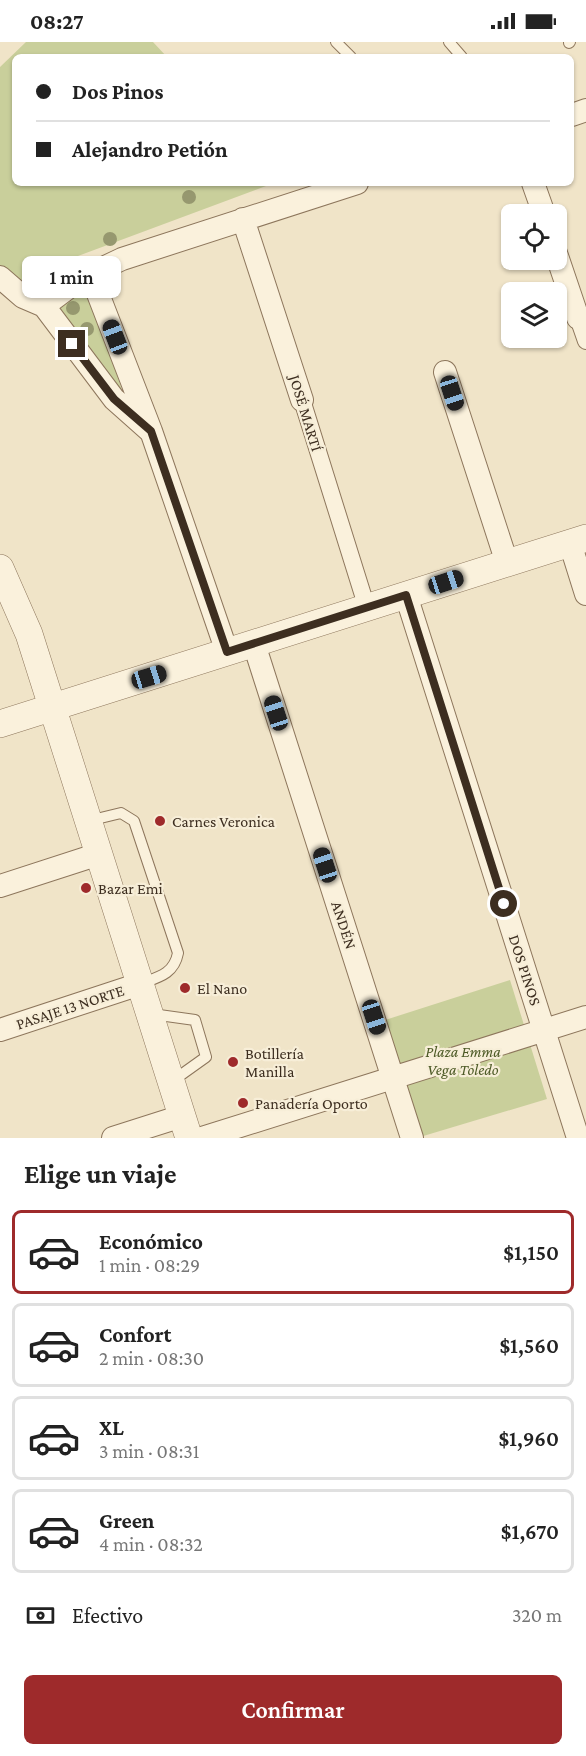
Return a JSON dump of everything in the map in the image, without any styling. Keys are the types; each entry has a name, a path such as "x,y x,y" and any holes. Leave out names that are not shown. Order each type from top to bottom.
{"street":[{"path":"44,306 90,273 122,259 348,186"},
{"path":"534,186 540,204"},
{"name":"JOSÉ MARTÍ","path":"243,219 303,400 304,410 367,608"},
{"path":"562,270 586,341"},
{"path":"90,273 151,431 227,652"},
{"path":"0,277 23,297 44,306 114,399 151,431"},
{"path":"445,372 507,563"},
{"path":"0,724 578,541 586,594"},
{"path":"0,568 29,634 185,1127 113,1138"},
{"name":"DOS PINOS","path":"406,595 578,1138"},
{"name":"ANDÉN","path":"254,644 412,1138"},
{"path":"0,886 99,854"},
{"name":"PASAJE 13 NORTE","path":"0,1030 140,984"},
{"path":"202,1138 586,1017"}],"lane":[{"path":"336,42 348,54"},
{"path":"449,42 459,54"},
{"path":"88,821 121,813 134,821 178,953 172,970 164,976 140,984"},
{"path":"149,1013 195,1020 207,1057 171,1082"}],"green space":[{"path":"26,42 153,42 164,54 14,54"},
{"path":"12,55 12,186 266,186 35,272 17,289 0,270 0,67"},
{"path":"79,289 89,291 123,393 60,314 61,305"},
{"name":"Plaza Emma Vega Toledo","path":"510,980 547,1099 420,1137 382,1021"}],"place":[{"name":"Carnes Veronica","path":"160,821"},
{"name":"Bazar Emi","path":"86,888"},
{"name":"El Nano","path":"185,988"},
{"name":"Botillería Manilla","path":"233,1062"},
{"name":"Panadería Oporto","path":"243,1103"}],"route":[{"path":"72,344 114,399 151,431 227,652 406,595 504,904"}]}
